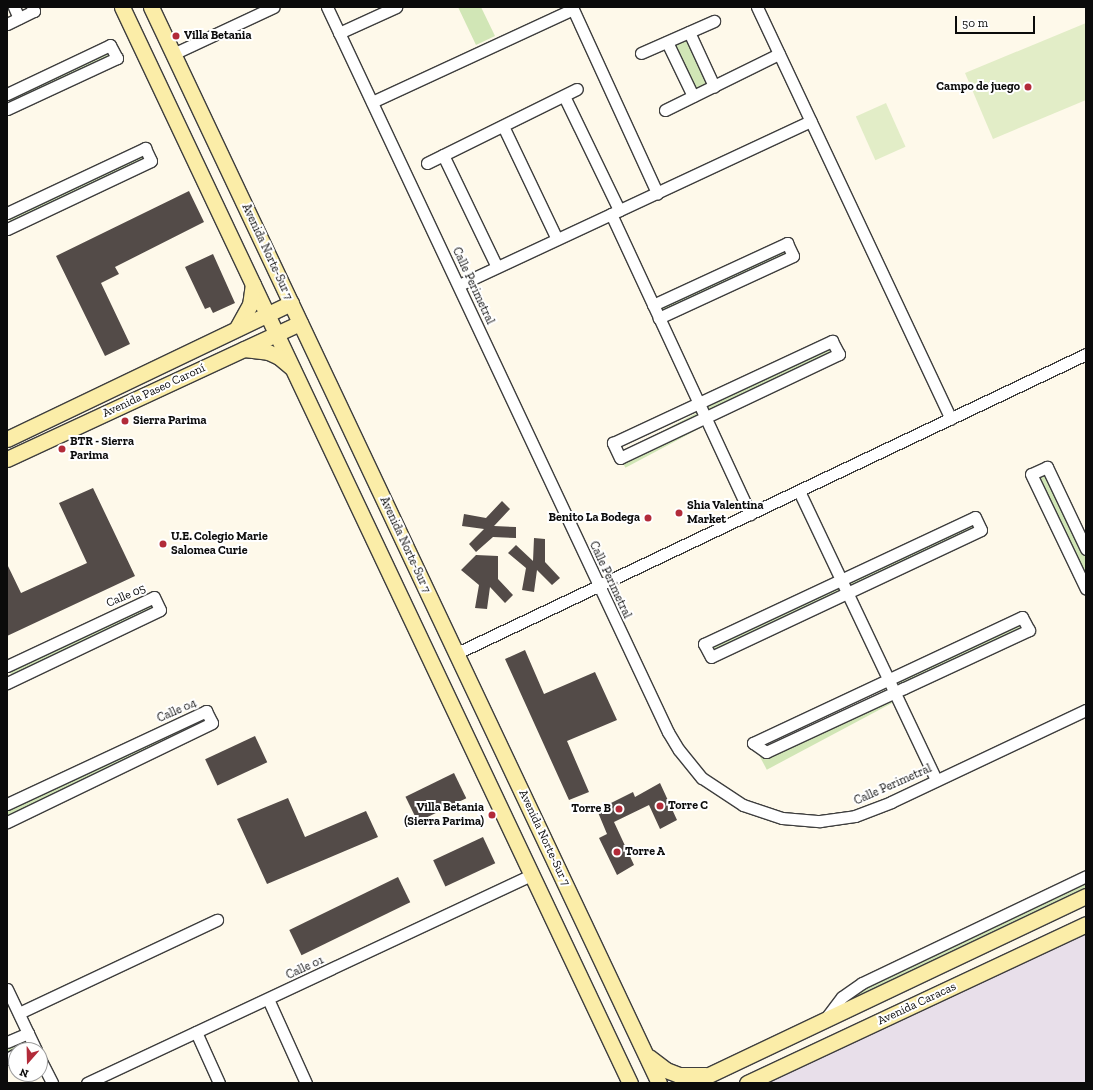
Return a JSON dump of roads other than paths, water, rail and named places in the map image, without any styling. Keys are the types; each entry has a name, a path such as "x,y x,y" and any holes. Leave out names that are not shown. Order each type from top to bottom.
{"main road":[{"path":"122,7 630,1083"},
{"name":"Avenida Norte-Sur 7","path":"151,7 659,1083"},
{"path":"236,329 250,306 253,283"},
{"name":"Avenida Paseo Caroní","path":"7,438 291,303"},
{"name":"Avenida Paseo Caroní","path":"11,457 300,323"},
{"path":"243,349 268,352 279,357 295,371"},
{"name":"Avenida Caracas","path":"692,1083 1086,896"},
{"name":"Avenida Caracas","path":"746,1083 1086,924"},
{"path":"645,1053 666,1070 679,1075 691,1077 710,1074"},
{"path":"618,1083 619,1059"}],"street":[{"path":"14,7 19,18"},
{"path":"173,54 274,7"},
{"name":"Calle Perimetral","path":"327,7 459,285 598,586 678,750 702,778 727,797 743,805 782,818 826,820 871,812 1086,710"},
{"path":"339,33 396,7"},
{"path":"757,7 951,419"},
{"path":"372,102 573,8 657,193"},
{"path":"7,24 33,9"},
{"path":"641,53 714,21"},
{"path":"688,32 714,86"},
{"path":"667,42 693,96"},
{"path":"7,94 110,45 117,58 7,109"},
{"path":"665,110 779,54"},
{"path":"427,163 577,89"},
{"path":"564,96 615,212 653,305 750,514"},
{"path":"459,285 811,121"},
{"path":"502,126 557,239"},
{"path":"7,213 145,148 151,161 7,229"},
{"path":"443,155 497,267"},
{"path":"653,305 787,243 793,256 659,318"},
{"path":"832,341 839,354 620,458 613,444 699,404 832,341"},
{"path":"456,653 1086,354"},
{"path":"7,438 11,457"},
{"path":"1086,549 1046,467 1031,474 1083,577 1086,589"},
{"path":"799,491 936,780"},
{"path":"975,517 981,530 848,593 711,657 704,644 975,517"},
{"name":"Calle 05","path":"7,666 154,597 160,610 7,683"},
{"path":"1022,617 1028,630 895,692 766,752 753,743 1022,617"},
{"name":"Calle 04","path":"7,804 206,711 212,723 7,822"},
{"name":"Calle 01","path":"87,1083 532,875"},
{"name":"Avenida Caracas","path":"824,1020 842,997 862,983 1086,876"},
{"path":"19,1013 217,920"},
{"path":"7,989 28,1032 30,1042"},
{"path":"268,999 306,1083"},
{"path":"7,1042 28,1032"},
{"path":"196,1032 219,1083"}],"place":[{"name":"Villa Betania","path":"176,36"},
{"name":"Campo de juego","path":"1028,87"},
{"name":"Sierra Parima","path":"125,421"},
{"name":"BTR - Sierra Parima","path":"62,449"},
{"name":"Shia Valentina Market","path":"679,513"},
{"name":"Benito La Bodega","path":"648,518"},
{"name":"U.E. Colegio Marie Salomea Curie","path":"163,544"},
{"name":"Torre C","path":"660,806"},
{"name":"Torre B","path":"619,809"},
{"name":"Villa Betania (Sierra Parima)","path":"492,815"},
{"name":"Torre A","path":"617,852"}]}
